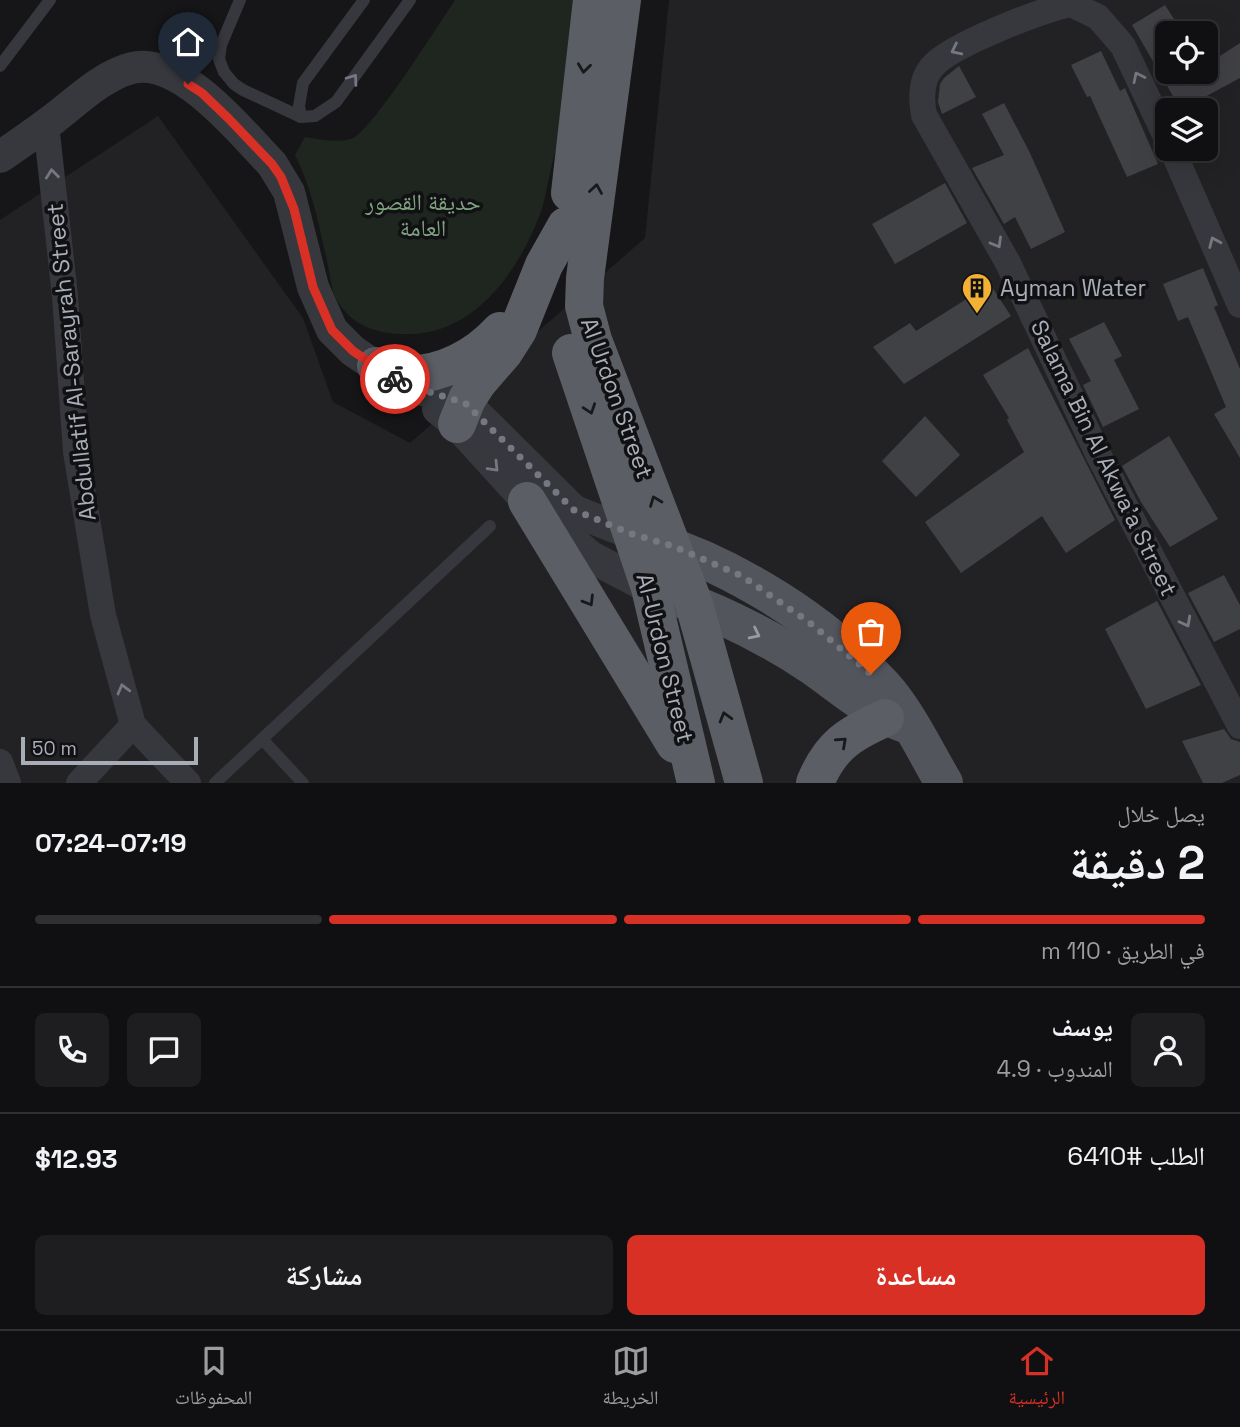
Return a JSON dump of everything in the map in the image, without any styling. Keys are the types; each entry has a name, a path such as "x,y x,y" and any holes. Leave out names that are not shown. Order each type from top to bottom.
{"highway":[{"name":"Al Urdon Street","path":"592,0 566,226 561,316 632,534"},
{"name":"Al Urdon Street","path":"622,0 588,239 584,306 593,340 694,604 744,783"},
{"path":"461,413 478,382 504,352 518,330 544,265 566,226"},
{"path":"376,366 408,374 449,367 489,343 529,303"},
{"path":"527,501 695,780"},
{"name":"Al-Urdon Street","path":"632,534 650,588 695,780"},
{"path":"816,783 822,766 837,745 857,730 897,722"}],"main road":[{"path":"632,534 673,546 742,576 809,622 857,661 884,688 897,722 944,783"},
{"path":"650,588 694,604 772,642 810,665 867,708 897,722"}],"street":[{"name":"Salama Bin Al Akwa'a Street","path":"1155,114 1123,46 1098,16 1071,4 1013,23 944,56 932,67 923,85 921,97 924,115 1008,263 1098,454 1240,726"},
{"path":"0,157 109,78 133,67 154,68 173,75 202,93 272,164 281,177 289,192 299,226 313,287 332,330 353,351 376,366 461,413 574,510 632,534"},
{"name":"Abdullatif Al-Sarayrah Street","path":"46,124 65,296 78,465 103,615 133,725 188,783"},
{"path":"1177,161 1240,305"},
{"path":"461,413 527,501 591,557 650,588"},
{"path":"79,783 133,725"},
{"path":"0,762 8,783"}],"lane":[{"path":"0,66 50,0"},
{"path":"240,0 221,45 219,59 224,72 243,90 301,117 316,116 335,102 410,0"},
{"path":"301,117 299,106 303,83 364,0"},
{"path":"215,783 490,526"},
{"path":"262,738 303,783"}],"shaded area":[{"path":"669,0 1240,0 1240,783 0,783 0,220 158,116 303,318 333,402 410,443 645,238"}],"green space":[{"name":"حديقة القصور العامة","path":"455,0 581,0 555,152 543,204 531,235 508,276 492,294 475,310 435,331 412,334 380,331 353,319 336,298 314,207 295,155 305,137 341,141 353,138 362,131 421,52"}],"building":[{"path":"1165,5 1175,21 1155,21 1155,65 1132,25"},
{"path":"1240,43 1240,78 1203,98 1174,98 1166,84 1218,84 1218,57"},
{"path":"1101,51 1120,91 1125,88 1158,164 1127,177 1090,96 1087,97 1071,65"},
{"path":"959,66 976,97 942,114 938,102 940,84"},
{"path":"1004,103 1030,153 1065,232 1031,249 1015,217 1004,224 972,168 1004,155 982,114"},
{"path":"945,183 967,223 895,264 872,224"},
{"path":"1203,268 1218,305 1214,307 1240,369 1240,458 1214,414 1226,407 1188,317 1178,321 1163,284"},
{"path":"990,284 1011,316 904,384 873,347 910,323 916,331"},
{"path":"1104,322 1122,356 1114,360 1139,409 1103,427 1083,385 1091,381 1069,339"},
{"path":"1028,348 1115,520 1066,553 1042,516 961,573 925,522 1024,452 1007,420 1009,418 983,375"},
{"path":"925,416 960,455 916,497 882,461"},
{"path":"1169,436 1218,519 1170,547 1122,466"},
{"path":"1224,575 1240,605 1240,629 1214,642 1188,593"},
{"path":"1157,601 1201,685 1146,709 1105,629"},
{"path":"1224,729 1231,739 1240,742 1240,775 1222,783 1203,783 1182,741"}],"way so far":[{"path":"395,379 465,403 574,510 632,534 673,546 742,576 809,622 871,674"}],"place":[{"name":"Ayman Water","path":"977,315"}],"route":[{"path":"188,84 202,93 229,119 281,177 289,192 299,226 313,287 332,330 353,351 395,379"}]}
